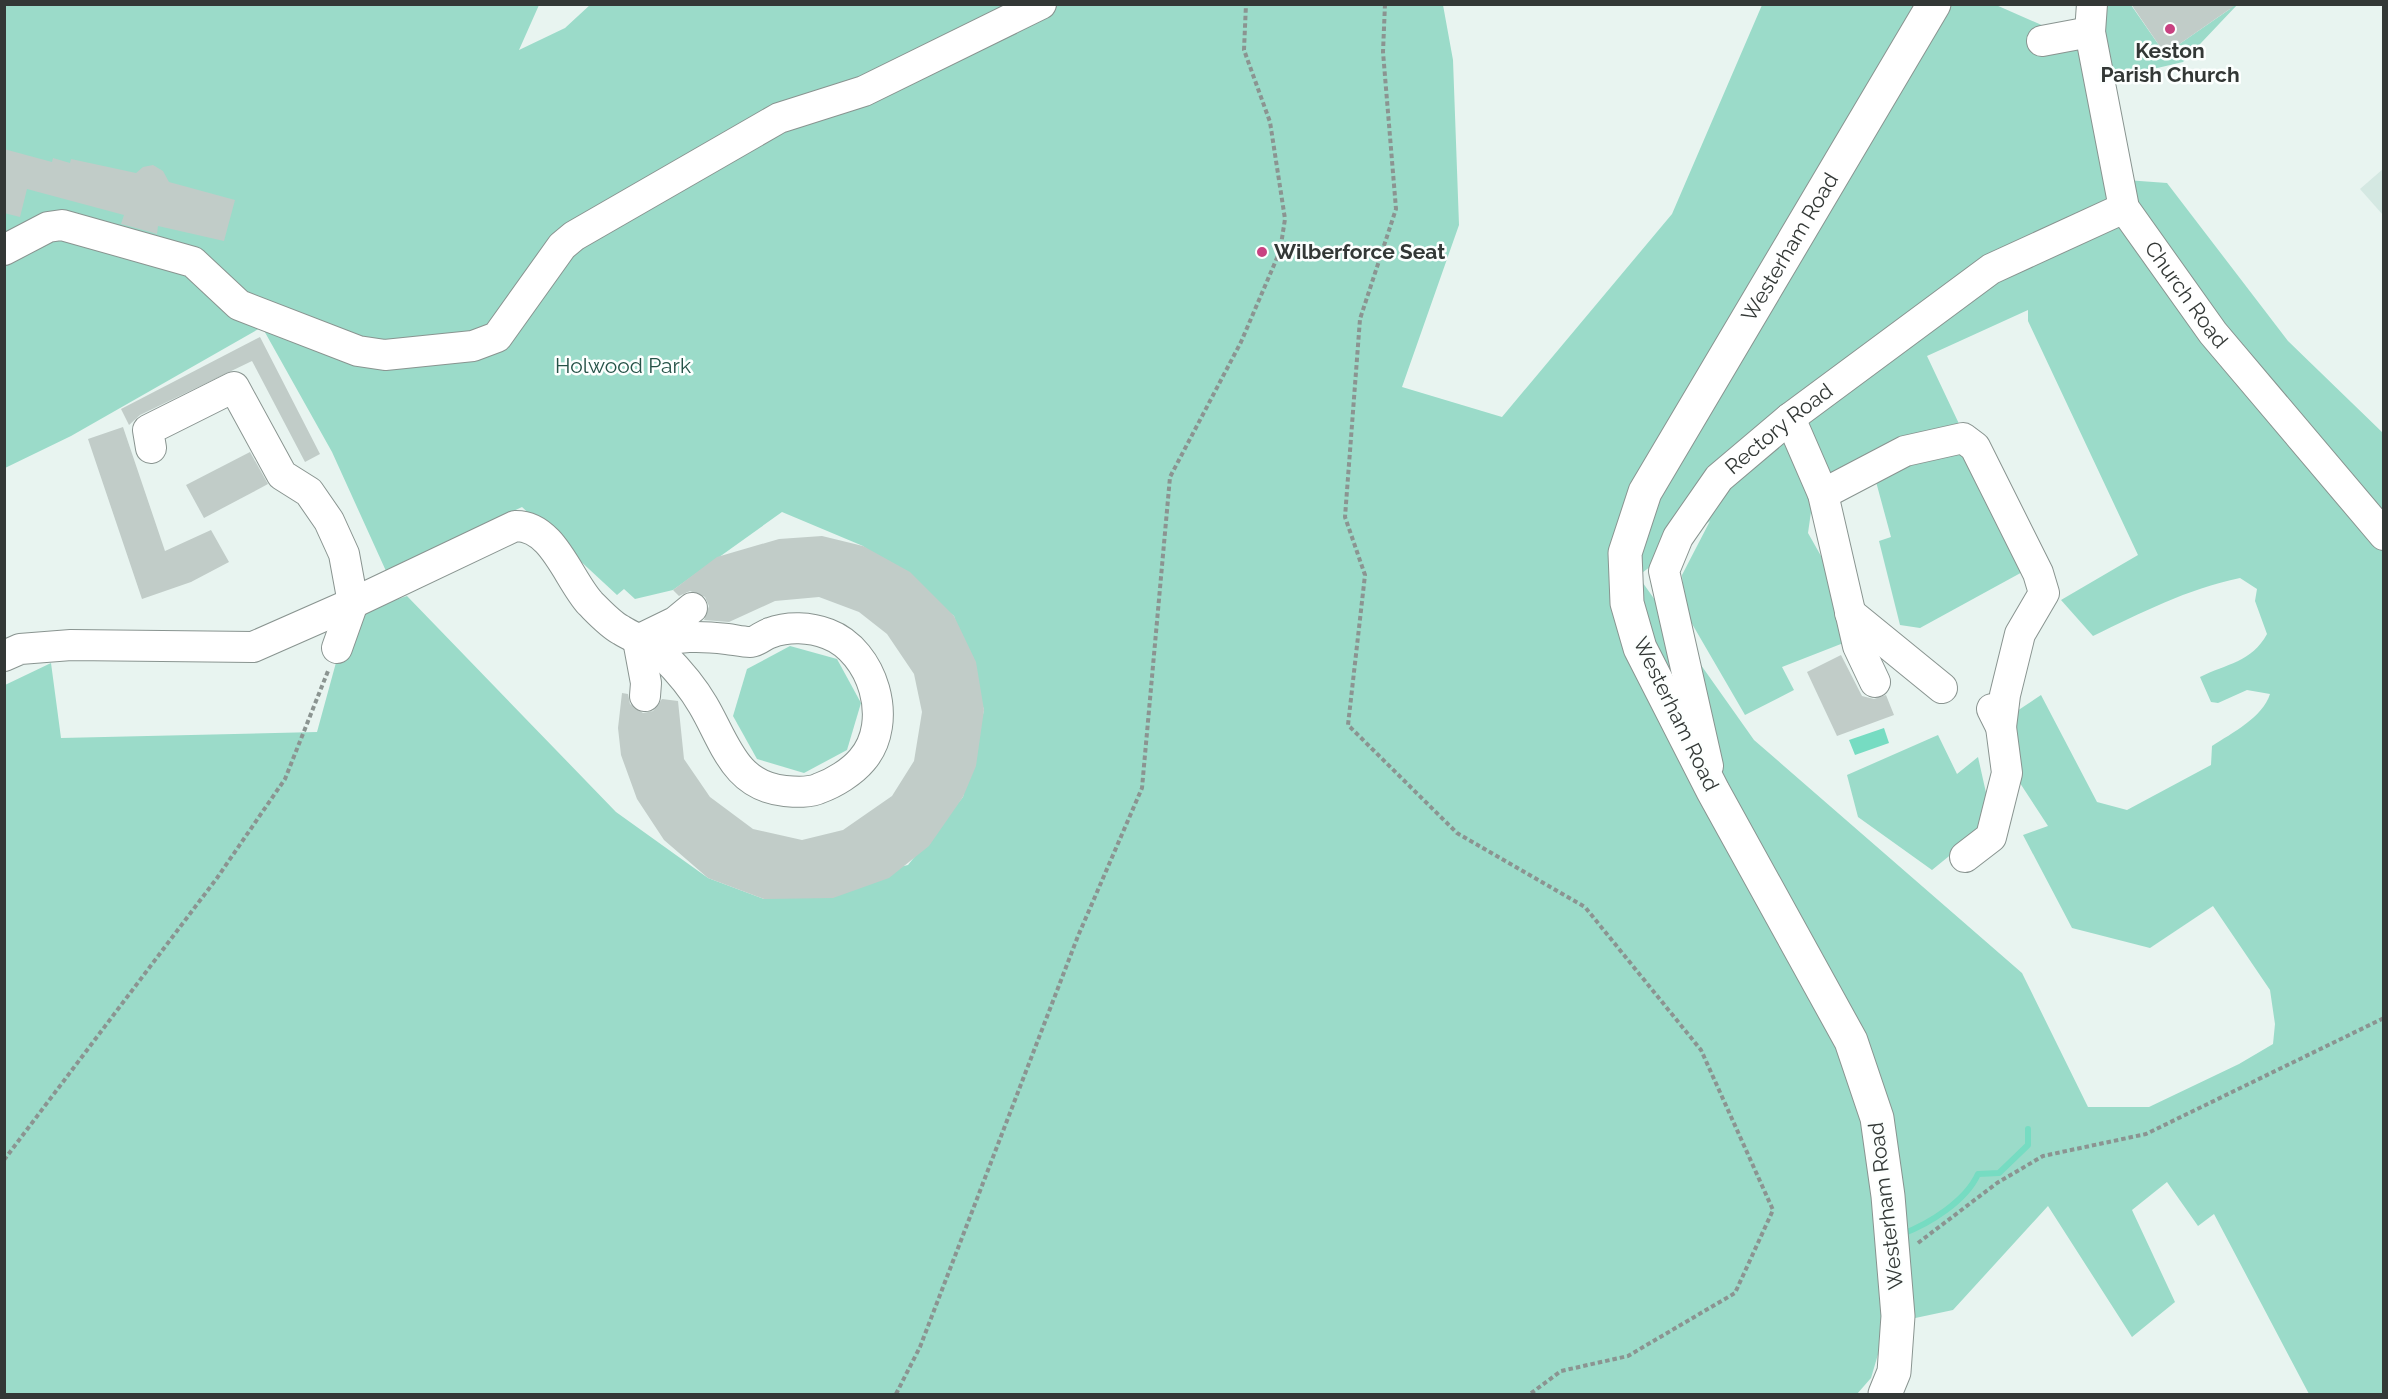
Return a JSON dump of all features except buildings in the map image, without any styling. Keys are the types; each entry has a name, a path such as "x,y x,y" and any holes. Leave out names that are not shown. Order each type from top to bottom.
{"main road":[{"name":"Westerham Road","path":"1885,1395 1894,1372 1898,1316 1888,1196 1877,1119 1851,1041 1713,791 1640,648 1627,603 1625,553 1645,492 1934,4"}],"street":[{"path":"4,250 48,228 62,225 193,262 239,304 358,351 385,355 473,346 497,337 562,246 574,236 779,118 864,91 1041,4"},
{"path":"2042,41 2091,18"},
{"name":"Church Road","path":"2091,18 2124,208 2212,333 2384,535"},
{"name":"Rectory Road","path":"1713,791 1664,571 1677,537 1719,478 1790,418 1991,269 2124,208"},
{"path":"151,448 148,430 234,387 282,475 309,492 329,521 344,554 353,603 337,648"},
{"path":"1790,418 1823,494 1858,645 1875,682"},
{"path":"1823,494 1905,451 1964,438 1975,447 2038,573 2044,593 2020,634 2005,695 1995,715 2007,773 1991,837 1965,856"},
{"path":"4,656 20,649 71,645 253,647 353,603 515,526 528,526 542,535 590,603 618,629 645,642 696,694 734,764 750,781 774,790 798,792 819,789 842,776 862,760 872,738 877,714 876,689 851,649 829,635 805,628 789,628 770,633 752,643 704,637 670,638 645,642"},
{"path":"645,642 692,608"},
{"path":"1850,613 1942,688"},
{"path":"645,642 645,696"}],"path":[{"path":"896,1395 920,1347 1078,936 1142,788 1170,477 1241,342 1280,251 1285,219 1270,123 1244,50 1246,4"},
{"path":"1384,4 1383,52 1396,209 1360,319 1345,517 1365,575 1348,725 1457,833 1585,907 1701,1050 1773,1210 1735,1293 1628,1356 1561,1371 1530,1395"},
{"path":"4,1160 217,878 285,779 337,648"},
{"path":"1917,1244 1997,1183 2043,1156 2146,1134 2384,1018"}],"shaded area":[{"path":"2383,169 2383,215 2360,189"},
{"path":"1884,728 1889,743 1855,755 1849,740"}],"green space":[{"name":"Holwood Park","path":"591,4 1443,5 1453,60 1459,225 1402,387 1502,417 1672,214 1762,5 1996,5 2080,42 2126,180 2167,183 2288,341 2383,433 2383,1394 2309,1394 2214,1214 2198,1226 2167,1182 2132,1210 2175,1302 2132,1337 2048,1206 1953,1310 1887,1324 1871,1378 1857,1394 5,1394 5,685 51,663 61,738 317,732 349,615 407,596 616,812 708,878 764,899 908,865 963,797 984,710 954,616 863,546 782,512 673,590 635,599 624,589 617,595 522,507 386,571 332,452 262,327 71,436 5,468 5,5 539,5 519,50 565,28","holes":["2028,310 2028,321 2138,555 2061,600 2093,636 2183,595 2240,578 2257,589 2255,601 2267,634 2254,651 2238,661 2200,677 2211,702 2218,703 2247,690 2270,694 2261,710 2246,724 2212,746 2211,765 2127,810 2097,802 2041,695 2014,713 2016,777 2048,826 2023,835 2072,928 2150,948 2213,906 2270,990 2275,1024 2273,1044 2239,1064 2149,1107 2088,1107 2022,973 1754,740 1638,576 1710,521 1682,575 1684,610 1745,715 1794,690 1782,667 1846,642 1825,563 1808,533 1813,498 1961,428 1927,356"]},
{"path":"2104,5 2131,5 2165,54 2230,9 2227,5 2237,5 2183,62 2110,79 2105,41"},
{"path":"1962,449 2026,570 1920,628 1900,625 1879,541 1891,537 1875,478 1943,451"},
{"path":"790,646 837,659 861,703 847,750 804,773 757,759 733,716 747,669"},
{"path":"1938,735 1957,774 1978,757 1989,806 1986,826 1932,870 1858,817 1847,775"}],"waterway":[{"path":"1902,1234 1946,1210 1965,1193 1978,1174 1999,1173 2028,1145 2028,1129"}],"place":[{"name":"Keston Parish Church","path":"2170,29"},
{"name":"Wilberforce Seat","path":"1262,252"}]}
